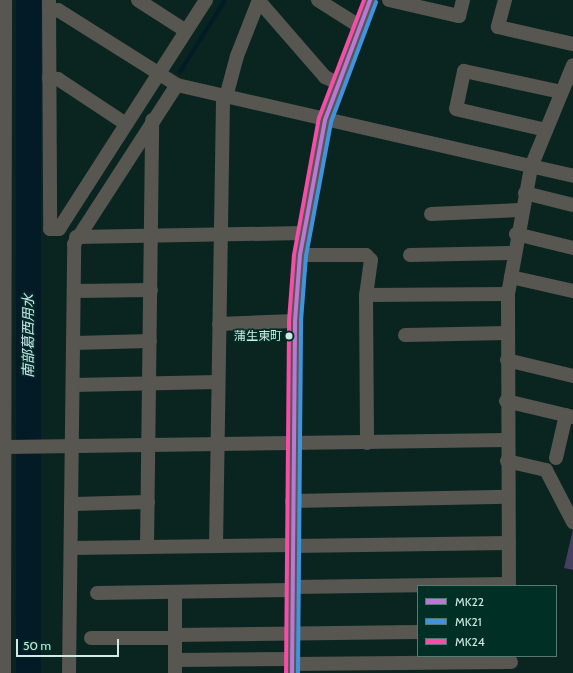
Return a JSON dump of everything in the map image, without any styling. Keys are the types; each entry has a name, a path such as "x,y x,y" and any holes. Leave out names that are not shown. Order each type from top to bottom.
{"street":[{"path":"4,0 2,60 1,381 10,447 2,522 4,673"},
{"path":"138,0 186,31"},
{"path":"206,0 158,75 126,124 59,229 50,228 49,5 158,75 177,85 573,176"},
{"path":"216,546 220,235 224,96 237,56 259,0 325,77 338,83"},
{"path":"318,0 359,26"},
{"path":"292,665 292,501 295,321 300,255 325,120 370,0"},
{"path":"389,0 459,16 463,0"},
{"path":"505,0 498,27 573,44"},
{"path":"509,585 506,401 508,294 513,253 520,210 531,167 560,92 573,65"},
{"path":"546,130 456,109 464,71 560,92"},
{"path":"49,78 58,79 126,124"},
{"path":"69,673 73,504 74,291 76,237 152,120 177,85"},
{"path":"147,547 152,120"},
{"path":"525,193 573,205"},
{"path":"431,214 520,210"},
{"path":"76,237 303,233"},
{"path":"516,234 573,248"},
{"path":"410,255 513,253"},
{"path":"300,255 366,255 371,260 366,295 367,443"},
{"path":"511,277 573,290"},
{"path":"74,291 150,290"},
{"path":"366,295 508,294"},
{"path":"219,324 295,321"},
{"path":"405,335 508,333"},
{"path":"74,343 150,341"},
{"path":"507,360 573,376"},
{"path":"73,385 218,382"},
{"path":"506,401 570,416 556,458"},
{"path":"10,447 507,440"},
{"path":"507,462 546,470 571,514"},
{"path":"292,501 508,497"},
{"path":"73,504 148,502"},
{"path":"72,548 509,543"},
{"path":"97,593 417,587"},
{"path":"175,592 175,667 511,664"},
{"path":"91,638 417,632"}],"shaded area":[{"path":"573,529 573,570 564,568"}],"waterway":[{"name":"南部葛西用水","path":"28,0 28,673"},
{"path":"180,72 225,0"}],"transit line":[{"name":"MK24","path":"286,673 289,321 294,255 319,118 364,0"},
{"name":"MK22","path":"292,673 295,321 300,255 325,120 370,0"},
{"name":"MK21","path":"298,673 301,321 306,256 331,122 376,2"}],"place":[{"name":"蒲生東町","path":"289,336"}]}
